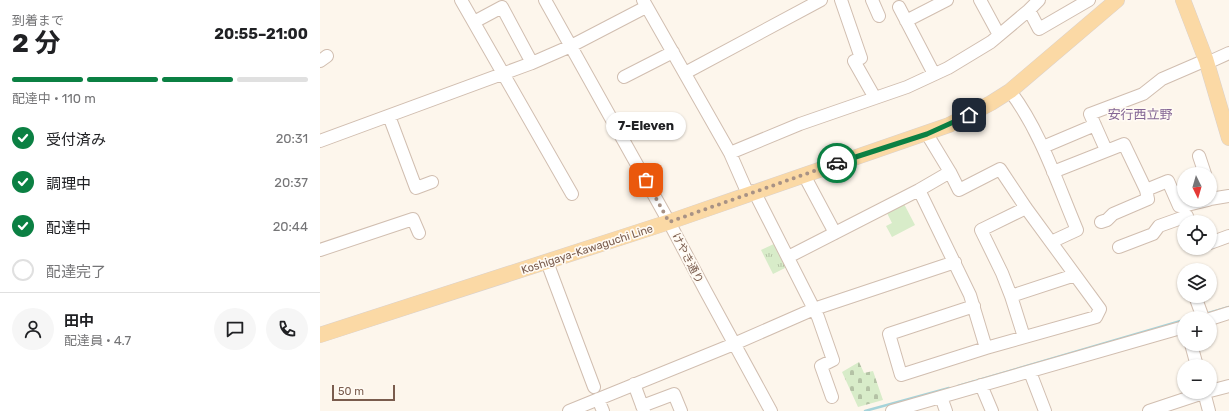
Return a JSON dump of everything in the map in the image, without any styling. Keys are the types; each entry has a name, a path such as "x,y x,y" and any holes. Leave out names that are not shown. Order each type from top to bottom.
{"main road":[{"name":"Koshigaya-Kawaguchi Line","path":"320,335 669,222 804,174 927,134 969,115 1010,91 1117,0"},
{"path":"1183,0 1206,61 1229,138"}],"street":[{"path":"461,0 572,194"},
{"name":"けやき通り","path":"546,0 669,222 771,411"},
{"path":"685,73 821,0"},
{"path":"841,0 861,58 854,61 875,98"},
{"path":"872,0 879,16"},
{"path":"906,21 947,0"},
{"path":"980,0 999,35"},
{"path":"730,153 800,124 907,87 948,68 991,42 1039,0"},
{"path":"1029,10 1039,29 1089,0"},
{"path":"320,142 532,63 571,46 645,3 788,257 814,309 833,360 821,366 832,397"},
{"path":"899,3 906,21 934,74"},
{"path":"474,22 502,7 532,63"},
{"path":"624,77 673,52"},
{"path":"1106,150 1090,114 1143,94 1162,79 1229,52"},
{"path":"1010,91 1021,105 1043,147 1077,230 1051,242"},
{"path":"389,116 416,188 432,182"},
{"path":"1043,147 1095,125"},
{"path":"927,134 950,172 958,190 1000,169 1026,208 1100,309 1096,316 986,348 901,375 888,334 974,306"},
{"path":"1053,172 1124,144 1146,190 1148,199 1113,214 1107,220 1101,222"},
{"path":"1200,156 1203,167"},
{"path":"788,257 920,190 950,172"},
{"path":"804,174 834,234"},
{"path":"1146,190 1168,181 1178,206 1187,215 1197,207"},
{"path":"920,190 955,262 974,306 986,348"},
{"path":"1217,197 1229,196"},
{"path":"1024,337 1002,273 981,230 1026,208"},
{"path":"321,252 413,219 419,233"},
{"path":"1119,247 1153,234 1159,226 1177,219"},
{"path":"1217,240 1229,236"},
{"path":"547,262 594,387"},
{"path":"571,411 734,344 814,309 955,262"},
{"path":"1011,296 1075,275"},
{"path":"1217,317 1229,313"},
{"path":"892,411 1177,329"},
{"path":"1030,372 1045,411"},
{"path":"634,384 643,408 674,394 681,411"},
{"path":"981,385 992,411"},
{"path":"1217,389 1229,386"},
{"path":"941,397 946,411"},
{"path":"598,399 603,411"},
{"path":"1149,411 1185,399"},
{"path":"1207,399 1209,411"}],"green space":[{"path":"903,202 915,225 892,237 886,226 892,223 886,211"},
{"path":"776,243 787,267 773,274 761,250"},
{"path":"859,362 864,373 873,371 883,400 858,407 842,372"}],"waterway":[{"path":"1215,311 1229,307"},
{"path":"958,386 1177,322"},
{"path":"865,411 949,388"}],"way so far":[{"path":"646,180 669,222 837,163"}],"place":[{"name":"7-Eleven","path":"646,180"}],"district":[{"name":"安行西立野","path":"1140,114"}],"route":[{"path":"837,163 927,134 969,115"}]}
